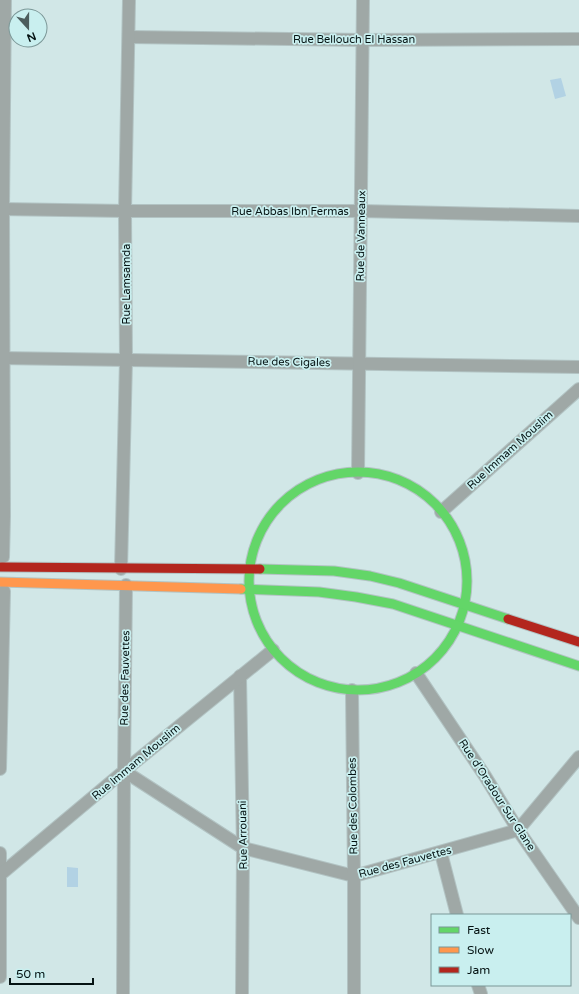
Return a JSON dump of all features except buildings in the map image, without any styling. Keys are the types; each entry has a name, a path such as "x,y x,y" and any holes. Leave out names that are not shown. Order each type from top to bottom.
{"street":[{"path":"5,0 2,209 1,561 78,568 334,571 370,576 399,583 579,642"},
{"name":"Rue Lamsamda","path":"121,569 126,360 125,211 129,0"},
{"name":"Rue de Vanneaux","path":"358,473 363,0"},
{"name":"Rue Bellouch El Hassan","path":"129,37 363,40 579,39"},
{"name":"Rue Abbas Ibn Fermas","path":"2,209 125,211 361,211 579,216"},
{"name":"Rue des Cigales","path":"2,358 579,367"},
{"name":"Rue Immam Mouslim","path":"442,512 579,389"},
{"path":"338,474 374,474 400,481 425,495 442,512 456,534 463,551 467,587 464,605 457,626 440,652 429,663 416,673 396,683 367,690 352,690 331,687 305,677 273,650 261,632 251,606 249,569 259,536 270,517 285,500 310,484 324,478 338,474"},
{"path":"0,768 1,588 55,590 96,584 332,593 365,597 393,604 579,666"},
{"name":"Rue des Fauvettes","path":"123,994 126,585"},
{"name":"Rue Immam Mouslim","path":"0,875 124,771 273,650"},
{"name":"Rue d'Oradour Sur Glane","path":"416,673 485,776 518,830 579,918"},
{"name":"Rue Arrouani","path":"240,676 243,848 242,994"},
{"name":"Rue des Colombes","path":"352,690 354,994"},
{"path":"518,830 579,757"},
{"name":"Rue des Fauvettes","path":"124,771 243,848 354,876 441,853 518,830"},
{"path":"0,853 0,977"},
{"path":"441,853 457,914"}],"water":[{"path":"561,78 566,96 555,99 550,80"},
{"path":"67,867 78,868 78,887 67,887"}],"traffic: fast":[{"path":"358,472 379,474 400,481 409,485 435,504 454,530 458,539 465,560 467,581 465,602 458,623 454,632 435,658 409,677 400,681 379,688 358,690 337,688 316,681 307,677 281,658 262,632 258,623 251,602 249,581 251,560 258,539 262,530 281,504 307,485 316,481 337,474 358,472"},
{"path":"260,569 334,571 370,576 399,583 508,619"},
{"path":"241,589 319,592 393,604 579,666"}],"traffic: slow":[{"path":"0,582 241,589"}],"traffic: jam":[{"path":"0,567 260,569"},
{"path":"508,619 579,642"}]}
